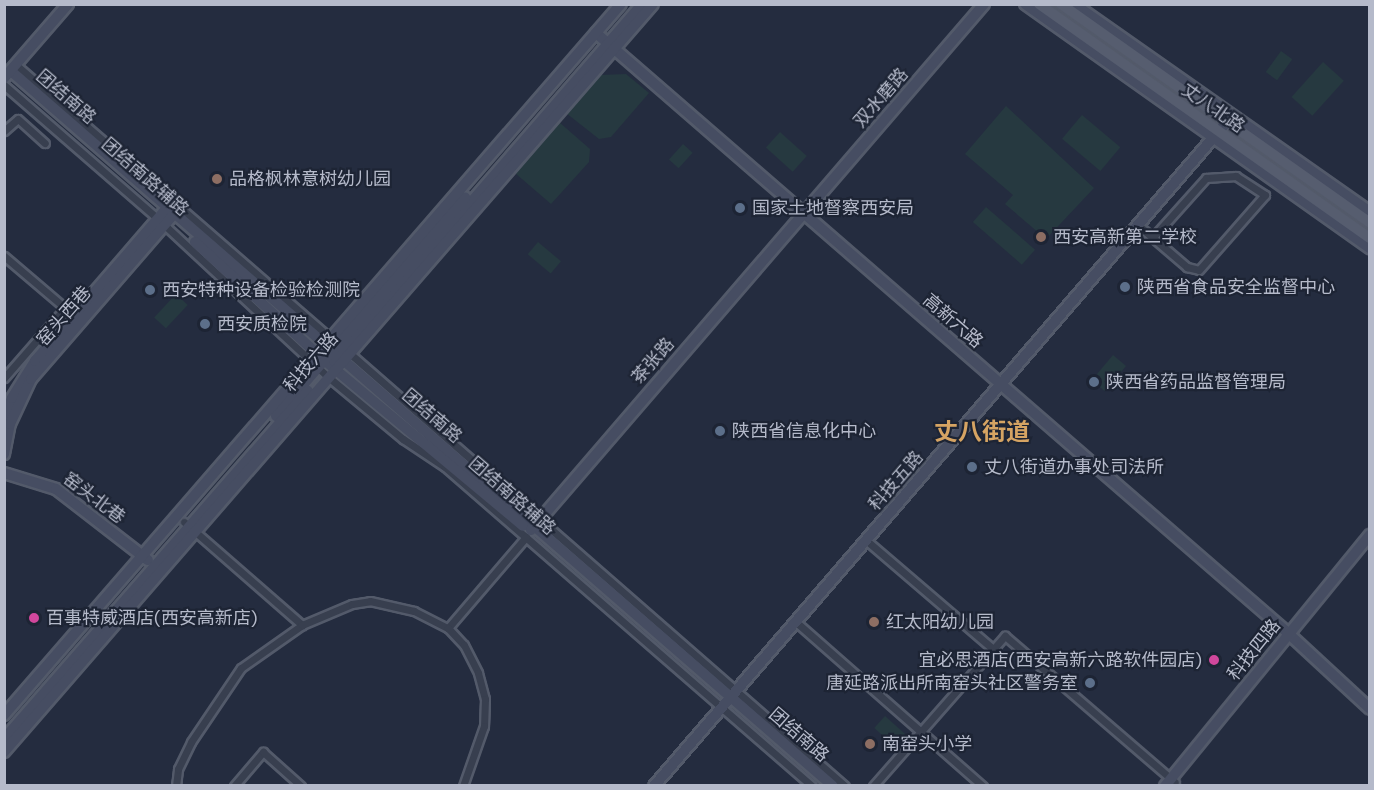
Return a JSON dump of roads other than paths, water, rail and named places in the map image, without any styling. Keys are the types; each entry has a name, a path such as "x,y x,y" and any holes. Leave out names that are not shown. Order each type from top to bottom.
{"main road":[{"path":"8,75 68,4"},
{"path":"605,41 621,4"},
{"name":"科技六路","path":"4,728 150,561 189,527 331,358 605,41 633,4"},
{"name":"科技六路","path":"605,41 642,4"},
{"path":"605,41 653,4"},
{"name":"双水磨路","path":"804,213 984,4"},
{"path":"1024,4 1216,135 1370,248"},
{"name":"丈八北路","path":"1040,4 1216,135 1370,238"},
{"name":"丈八北路","path":"1061,4 1229,119 1370,223"},
{"path":"1074,4 1229,119 1370,212"},
{"name":"高新六路","path":"605,41 1292,637 1370,709"},
{"name":"团结南路","path":"8,75 166,216 833,786"},
{"name":"科技五路","path":"654,786 1229,119"},
{"name":"茶张路","path":"532,529 804,213"},
{"name":"窑头西巷","path":"4,419 12,398 35,362 166,216"},
{"name":"窑头西巷","path":"4,454 10,424 31,379 166,216"},
{"path":"4,715 150,561 331,358"},
{"name":"窑头北巷","path":"4,473 50,486 150,561"},
{"path":"4,752 189,527"},
{"name":"科技四路","path":"1292,637 1370,535"},
{"name":"科技四路","path":"1171,783 1370,546"},
{"name":"科技六路","path":"4,739 150,561"},
{"name":"高新六路","path":"1292,637 1370,700"},
{"name":"团结南路","path":"729,699 823,786"}],"street":[{"name":"团结南路辅路","path":"8,75 331,358 729,699 845,786"},
{"path":"4,131 18,119 45,143"},
{"path":"1137,225 1187,267 1199,270 1265,195 1236,176 1206,177 1153,237"},
{"path":"4,256 66,308 4,378"},
{"path":"189,527 302,625"},
{"path":"448,628 532,529"},
{"path":"867,541 993,649"},
{"path":"176,786 178,769 191,742 241,668 302,625 351,604 370,602 400,606 448,628 464,645 478,673 485,699 484,726 463,786"},
{"path":"796,622 983,786"},
{"path":"873,786 1005,636 1171,783"},
{"name":"团结南路辅路","path":"729,699 812,786"},
{"path":"234,786 263,752 301,786"}],"place":[{"name":"品格枫林意树幼儿园","path":"217,179"},
{"name":"国家土地督察西安局","path":"740,208"},
{"name":"西安高新第二学校","path":"1041,237"},
{"name":"陕西省食品安全监督中心","path":"1125,287"},
{"name":"西安特种设备检验检测院","path":"150,290"},
{"name":"西安质检院","path":"205,324"},
{"name":"陕西省药品监督管理局","path":"1094,382"},
{"name":"陕西省信息化中心","path":"720,431"},
{"name":"丈八街道办事处司法所","path":"972,467"},
{"name":"百事特威酒店(西安高新店)","path":"34,618"},
{"name":"红太阳幼儿园","path":"874,622"},
{"name":"宜必思酒店(西安高新六路软件园店)","path":"1214,660"},
{"name":"唐延路派出所南窑头社区警务室","path":"1090,683"},
{"name":"南窑头小学","path":"870,744"}],"district":[{"name":"丈八街道","path":"982,432"}]}
